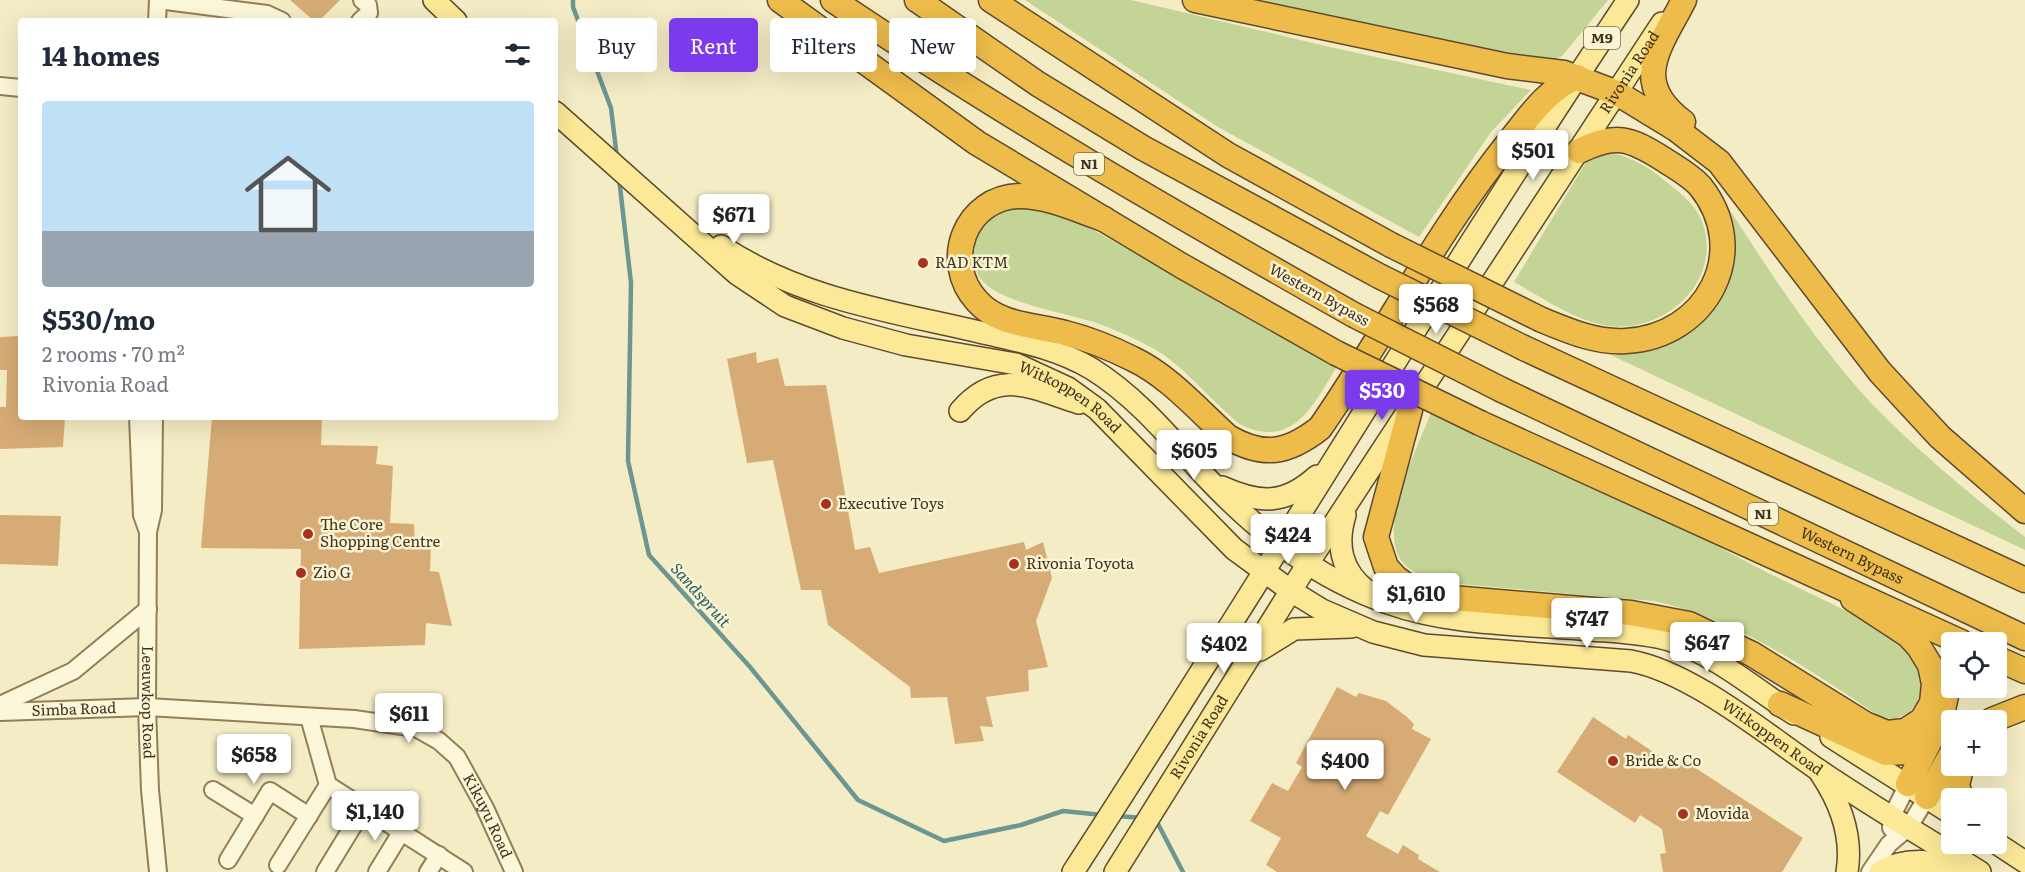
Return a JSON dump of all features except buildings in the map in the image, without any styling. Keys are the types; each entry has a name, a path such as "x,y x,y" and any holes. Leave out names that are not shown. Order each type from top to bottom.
{"highway":[{"path":"780,0 976,143 1336,353 1479,423 1941,633"},
{"name":"Western Bypass","path":"833,0 920,59 1116,180 1354,315 1502,390 2025,638"},
{"path":"917,0 1038,84 1143,148 1380,276 1524,348 2025,580"},
{"path":"991,0 1228,155 1391,245 1542,320 1602,341 1650,338 1670,332 1701,307 1719,272 1721,239 1717,218 1699,186 1689,176 1649,150 1622,139 1596,142 1579,151"},
{"path":"1195,0 1392,43 1577,77 1617,93 1703,148 1719,162 1825,304 1880,372 1940,437 2025,511"},
{"path":"1684,0 1655,57 1651,70 1652,84 1658,98 1666,108 1724,153 1749,189 1759,213"},
{"path":"1104,219 1035,197 1002,198 974,216 966,230 960,244 958,262 963,282 977,302 1010,321 1093,342 1153,370 1228,437 1241,445 1253,450 1281,449 1296,444 1320,428 1456,212 1541,102 1564,82 1577,77"},
{"path":"1410,410 1376,537 1386,567 1410,588 1452,598 1631,613 1683,622 1738,646 1865,724 1887,733 1905,731 1918,724 1932,704 1934,684 1930,665 1919,647 1908,635 1820,577"},
{"path":"1853,599 1916,630 1935,650 1944,675 1946,694 1944,710 1917,790"},
{"path":"2007,663 2025,671"},
{"path":"1779,704 1886,753 1905,754 1916,750 1938,727"},
{"path":"2007,714 2025,706"},
{"path":"1917,790 1941,765"}],"main road":[{"path":"434,0 453,18"},
{"name":"M9","path":"1073,872 1184,703 1263,571 1628,0"},
{"name":"Rivonia Road","path":"1115,872 1307,565 1677,0"},
{"name":"Witkoppen Road","path":"558,115 674,215 737,274 755,288 797,312 843,328 906,345 1016,364 1058,381 1097,409 1218,535 1291,591 1358,627 1424,645 1641,663 1699,690 1818,770 1980,872"},
{"name":"Witkoppen Road","path":"674,215 766,273 805,289 868,309 1031,344 1070,358 1093,370 1130,399 1209,481 1279,546 1307,565 1346,586 1379,600 1417,611 1460,619 1622,633 1667,640 1695,651 1941,806"},
{"path":"960,411 985,388 1006,384 1032,389 1097,409"},
{"path":"1209,481 1242,495 1276,499 1300,490 1333,461"},
{"path":"1349,503 1341,537 1342,558 1351,575 1379,600"},
{"path":"1251,657 1275,638 1294,629 1358,627"},
{"path":"1818,770 1844,819 1850,849 1847,872"},
{"path":"2007,850 2025,862"},
{"path":"1880,872 1911,862 1946,865 1966,872"}],"street":[{"path":"157,18 158,0 267,14 276,18"},
{"path":"362,0 368,5 369,13 363,18"},
{"path":"0,86 18,88"},
{"name":"Leeuwkop Road","path":"138,420 141,515 148,532"},
{"name":"Leeuwkop Road","path":"154,420 153,510 148,532 147,707 150,790 158,872"},
{"path":"0,705 73,671 148,609"},
{"name":"Simba Road","path":"0,712 59,712 147,707"},
{"name":"Kikuyu Road","path":"147,707 405,725 439,741 457,757 501,840 514,872"},
{"path":"309,717 328,785 464,872"},
{"path":"278,865 328,785"},
{"path":"213,790 255,816"},
{"path":"1870,872 1889,844 1917,790"},
{"path":"1900,822 1917,790"},
{"path":"228,860 270,791 309,816"},
{"path":"325,872 364,808"},
{"path":"376,872 402,831"},
{"path":"428,872 439,855"}],"green space":[{"path":"1025,0 1131,0 1334,48 1531,90 1491,132 1419,237 1218,127"},
{"path":"1236,0 1608,0 1562,56 1548,62"},
{"path":"1603,152 1620,155 1643,165 1681,194 1700,217 1707,245 1704,265 1696,284 1684,299 1668,312 1650,321 1630,326 1609,326 1584,319 1514,282 1589,157"},
{"path":"1726,204 1796,308 1853,383 1928,458 2025,537 2025,550 1598,349 1622,353 1649,351 1684,337 1713,311 1730,278 1733,259"},
{"path":"996,205 1053,208 1338,365 1311,407 1301,419 1289,427 1276,432 1260,431 1241,425 1194,380 1164,355 1149,346 1102,325 1016,300 987,285 978,275 974,265 973,246 980,229"},
{"path":"1432,410 1642,506 1766,572 1861,618 1900,641 1912,656 1920,676 1921,691 1917,703 1910,712 1896,719 1882,718 1773,649 1715,620 1685,609 1654,601 1436,582 1415,572 1404,564 1396,549 1394,531 1396,511 1409,466"}],"waterway":[{"name":"Sandspruit","path":"573,0 573,7 611,108 617,158"},
{"name":"Sandspruit","path":"619,178 631,283 628,461 649,555 750,667 858,800 944,841 1021,825 1063,811 1103,815"},
{"name":"Sandspruit","path":"1118,816 1142,818"},
{"name":"Sandspruit","path":"1156,820 1183,872"}],"place":[{"name":"RAD KTM","path":"923,263"},
{"name":"Executive Toys","path":"826,504"},
{"name":"The Core Shopping Centre","path":"308,534"},
{"name":"Rivonia Toyota","path":"1014,564"},
{"name":"Zio G","path":"301,573"},
{"name":"Bride & Co","path":"1613,761"},
{"name":"Movida","path":"1683,814"}]}
